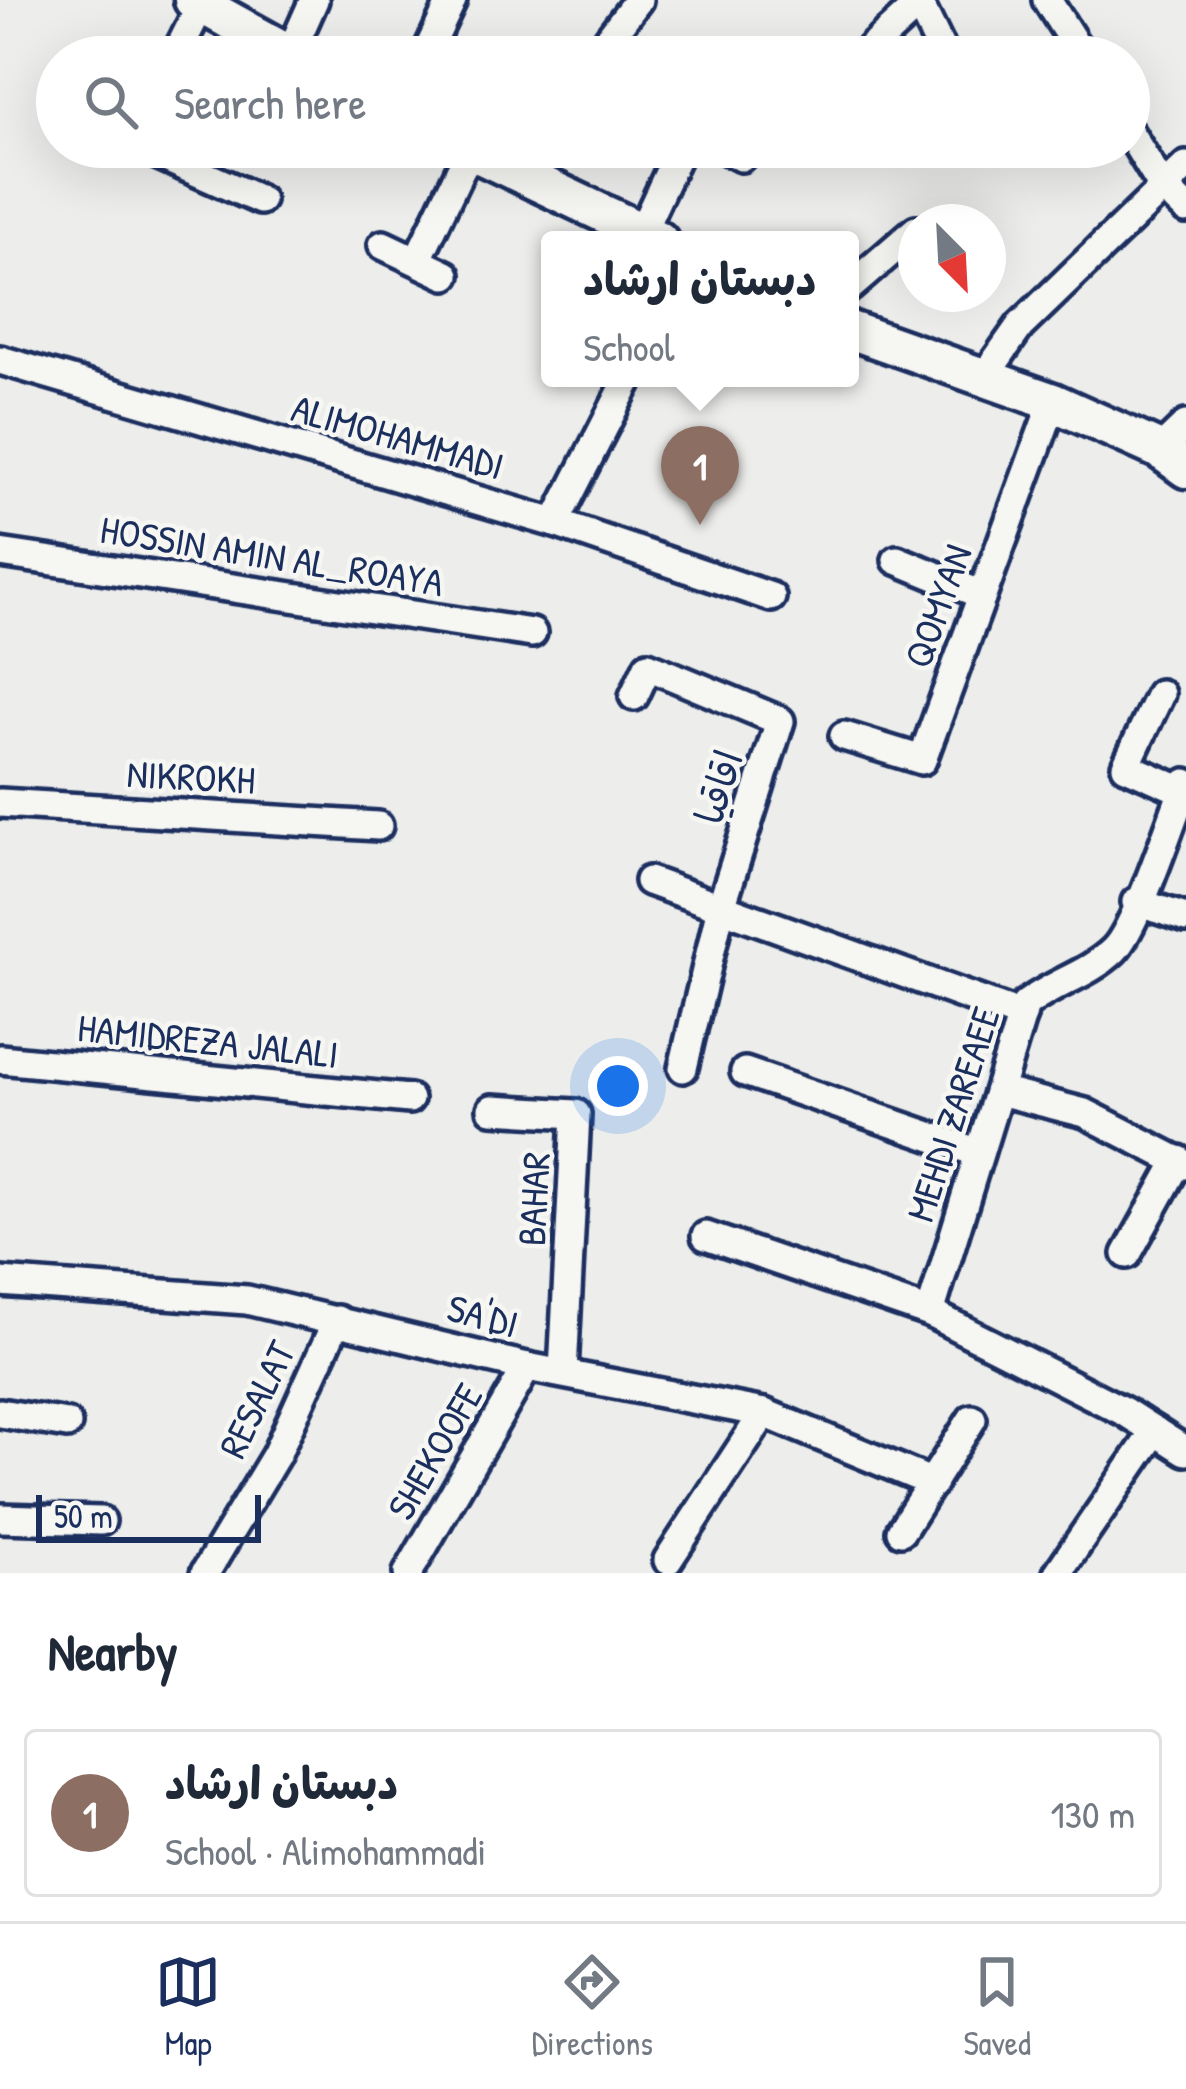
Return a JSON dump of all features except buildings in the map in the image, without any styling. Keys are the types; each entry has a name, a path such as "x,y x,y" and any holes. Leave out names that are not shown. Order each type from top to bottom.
{"street":[{"path":"300,36 314,0"},
{"path":"435,36 452,0"},
{"path":"611,36 638,0"},
{"path":"1047,0 1070,36"},
{"path":"883,36 918,2 935,36"},
{"path":"185,36 198,3 258,36"},
{"path":"1150,166 1186,209"},
{"path":"982,380 1020,326 1186,166"},
{"path":"188,168 260,200"},
{"path":"418,259 473,168"},
{"path":"515,168 640,231"},
{"path":"652,231 673,168"},
{"path":"383,245 446,274"},
{"path":"859,279 898,246"},
{"path":"859,333 1177,448"},
{"name":"ALIMOHAMMADI","path":"0,360 555,523 771,597"},
{"path":"555,523 624,387"},
{"name":"QOMYAN","path":"844,736 922,760 1053,402"},
{"name":"HOSSIN AMIN AL_ROAYA","path":"0,554 532,633"},
{"path":"897,560 982,595"},
{"name":"اقاقیا","path":"634,696 648,666 780,721 721,907"},
{"path":"1160,694 1126,766 1184,787"},
{"name":"MEHDI ZAREAEE","path":"930,1313 1025,1005 1049,986 1085,973 1118,947 1136,902 1176,835 1184,787"},
{"name":"NIKROKH","path":"0,803 378,826"},
{"path":"649,881 1022,1016"},
{"path":"1136,902 1186,918"},
{"path":"683,1068 721,907"},
{"name":"HAMIDREZA JALALI","path":"0,1059 409,1099"},
{"path":"745,1072 979,1153"},
{"path":"999,1091 1084,1113 1182,1162 1127,1254"},
{"name":"BAHAR","path":"492,1109 576,1114 563,1372"},
{"path":"706,1236 930,1313 1186,1451"},
{"name":"SA'DI","path":"0,1282 247,1300 526,1367 764,1413 933,1483"},
{"name":"RESALAT","path":"205,1573 276,1455 337,1320"},
{"name":"SHEKOOFE","path":"408,1573 526,1367"},
{"path":"668,1560 764,1413"},
{"path":"0,1414 67,1424"},
{"path":"901,1531 972,1419"},
{"path":"1058,1573 1155,1431"},
{"path":"0,1518 101,1521"}],"place":[{"name":"دبستان ارشاد","path":"700,525"}]}
